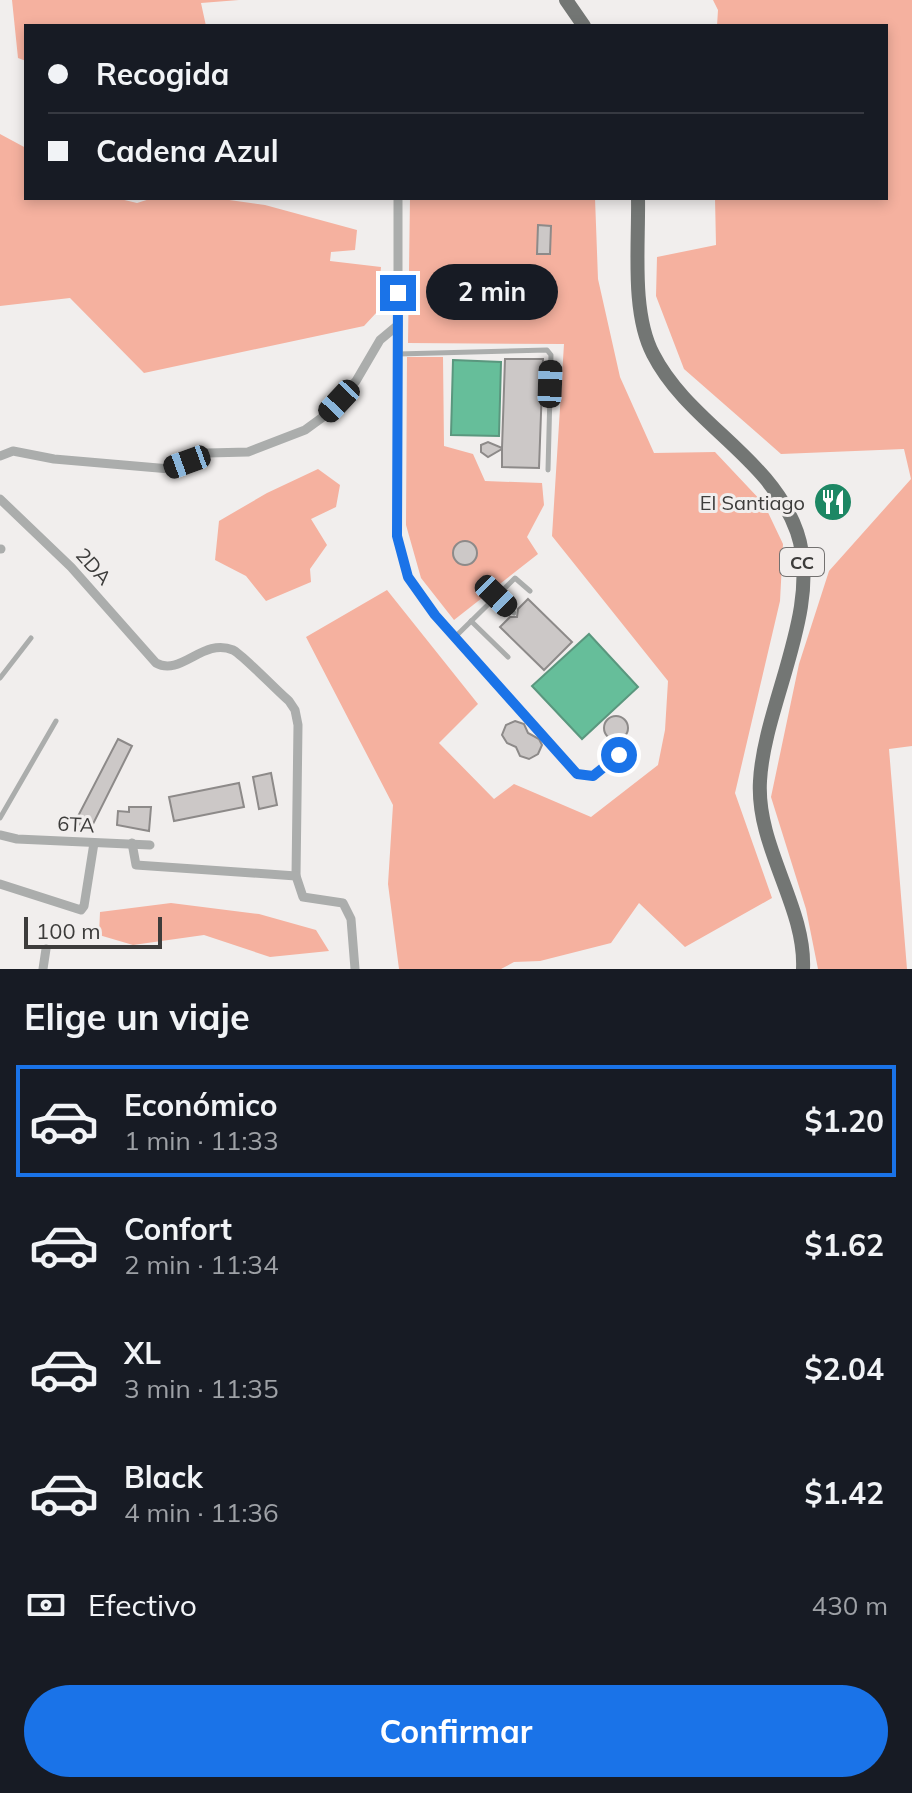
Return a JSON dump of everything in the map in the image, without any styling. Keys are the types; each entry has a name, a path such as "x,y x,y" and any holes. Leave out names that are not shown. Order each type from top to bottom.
{"main road":[{"path":"566,0 583,24"},
{"name":"CC","path":"638,200 640,308 652,353 682,393 766,478 798,534 803,571 800,602 762,754 760,816 794,920 803,969"}],"street":[{"path":"398,200 398,354"},
{"path":"0,456 13,451 54,459 170,469 197,455 248,452 305,430 327,414 356,381 380,340 398,325"},
{"name":"2DA","path":"0,499 71,567 156,663 163,667 174,665 205,648 220,646 235,651 295,710 298,725 296,876"},
{"name":"6TA","path":"0,835 150,845"},
{"path":"0,884 81,910 94,843"},
{"path":"132,843 136,865 296,876 303,897 343,903 351,919 355,969"},
{"path":"43,969 46,949"}],"lane":[{"path":"548,470 551,355 547,350 398,354 397,536 408,577 455,637 577,774 593,776 619,755"},
{"path":"455,637 515,578 530,591"},
{"path":"496,596 514,613"},
{"path":"471,621 508,657"},
{"path":"0,678 31,638"},
{"path":"0,818 56,721"}],"shaded area":[{"path":"12,0 239,0 201,3 206,24 24,24 24,60 18,58"},
{"path":"713,0 912,0 912,746 889,749 907,969 818,969 806,909 771,797 799,664 829,571 911,479 904,449 781,454 684,369 656,296 657,257 716,245 715,200 888,200 888,24 717,24 718,10"},
{"path":"0,134 24,147 24,200 124,200 137,203 147,200 229,200 265,205 357,230 355,250 331,252 330,261 381,267 377,312 364,326 144,373 70,298 0,306"},
{"path":"410,200 595,200 598,279 620,377 654,453 715,452 764,504 783,544 780,601 735,793 772,898 685,947 639,903 611,943 540,961 514,962 501,969 399,969 388,884 393,805 306,637 387,590 478,704 439,743 494,799 514,784 591,817 658,765 665,730 668,681 552,536 564,344 408,343"},
{"path":"407,357 443,357 444,446 473,454 485,481 542,483 544,505 527,537 538,554 454,620 421,578 406,525"},
{"path":"453,360 501,362 499,436 451,435"},
{"path":"318,469 340,485 336,507 311,519 327,545 310,569 311,582 266,601 246,576 215,560 219,521 267,493"},
{"path":"589,634 638,687 582,739 532,686"},
{"path":"171,903 259,914 316,930 329,951 270,957 204,935 133,945 99,935 100,912"}],"building":[{"path":"538,225 551,226 550,254 537,254"},
{"path":"505,359 543,359 539,468 502,467 502,449 488,457 481,452 481,445 488,442 502,448"},
{"name":"El Santiago","path":"844,487 846,510 821,512 819,494 825,493 824,489"},
{"path":"465,541 474,544 477,553 474,562 465,565 456,562 453,553 456,544"},
{"path":"528,599 572,642 544,670 500,627 510,617 517,617 518,609"},
{"path":"616,716 625,719 628,728 625,737 616,740 607,737 604,728 607,719"},
{"path":"515,721 524,724 528,733 539,739 542,745 538,754 529,759 520,756 516,747 507,743 502,735 506,725"},
{"path":"118,739 132,746 90,830 75,822"},
{"path":"271,773 277,805 259,809 253,777"},
{"path":"239,783 244,807 174,821 169,797"},
{"path":"129,807 151,807 149,831 117,825 118,811 129,812"}],"place":[{"name":"El Santiago","path":"833,502"}],"route":[{"path":"398,293 397,536 408,577 435,615 577,774 593,776 619,755"}]}
